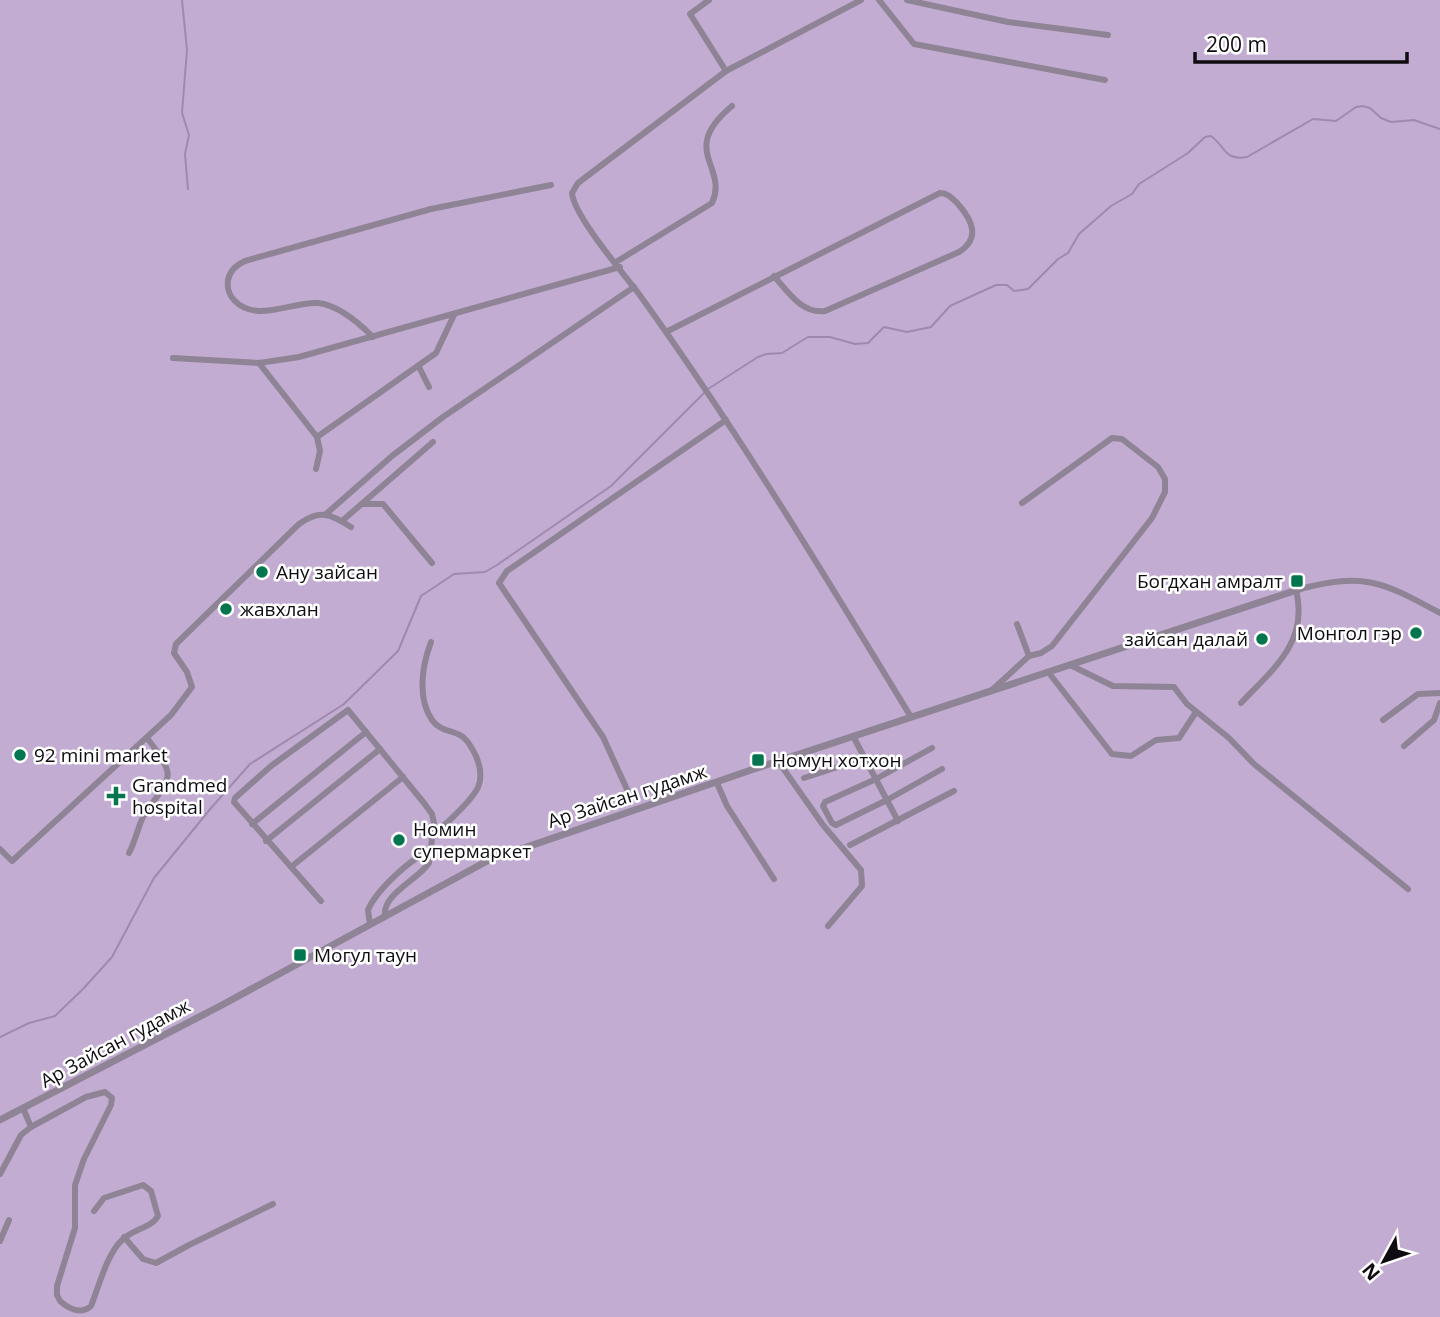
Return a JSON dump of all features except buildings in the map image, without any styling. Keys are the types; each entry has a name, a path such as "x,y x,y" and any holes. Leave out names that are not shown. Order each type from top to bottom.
{"street":[{"path":"709,0 690,14 726,71"},
{"path":"860,0 726,71 574,187 572,199 711,397 911,718"},
{"path":"879,0 915,44 1105,80"},
{"path":"907,0 1008,22 1108,35"},
{"path":"173,358 259,363 299,357 454,315 618,265 712,202 716,193 705,147 719,118 732,106"},
{"path":"373,337 357,321 320,304 263,311 244,307 231,296 228,283 230,274 245,261 431,209 551,186"},
{"path":"666,332 774,276 940,193 951,197 973,226 971,240 960,252 825,311 817,312 803,307 774,276"},
{"path":"326,514 392,456 443,417 634,287"},
{"path":"317,438 436,354 454,315"},
{"path":"259,363 317,438 320,452 316,469"},
{"path":"419,367 429,387"},
{"path":"630,796 603,737 499,583 507,571 726,420"},
{"path":"989,692 1029,656 1052,646 1152,518 1165,492 1165,479 1158,467 1122,439 1112,438 1023,503"},
{"path":"342,521 433,442"},
{"path":"362,504 383,504 432,563"},
{"path":"0,849 12,862 171,715 192,687 187,672 174,653 176,644 299,524 311,516 326,514 351,527"},
{"path":"1241,704 1286,655 1294,637 1300,605 1298,589 1330,581 1368,580 1397,590 1440,613"},
{"name":"Ар Зайсан гудамж","path":"0,1119 222,1005 489,860 1298,589"},
{"path":"1017,624 1029,656"},
{"path":"431,642 426,654 422,684 425,707 433,723 466,739 482,775 480,786 471,799 443,827 433,832"},
{"path":"1070,665 1113,686 1174,687 1196,712 1229,738 1254,764 1408,889"},
{"path":"1049,673 1112,754 1131,756 1156,740 1179,738 1196,712"},
{"path":"1383,720 1418,694 1440,693"},
{"path":"1404,746 1434,720 1440,703"},
{"path":"321,901 234,802 235,798 271,766 348,710 432,814 432,851 429,863 425,870 387,904 385,916"},
{"path":"252,824 366,732"},
{"path":"853,736 898,821"},
{"path":"130,853 144,817 169,780 168,768 147,738"},
{"path":"932,748 823,804 832,823 836,825 887,800 943,768"},
{"path":"266,841 380,750"},
{"path":"804,778 865,758"},
{"path":"778,761 823,825 861,870 862,886 828,926"},
{"path":"291,867 403,777"},
{"path":"717,783 727,806 774,879"},
{"path":"850,845 954,791"},
{"path":"370,924 368,910 379,892 417,858 432,851"},
{"path":"0,1174 21,1135 31,1127 92,1094 105,1092 112,1098 111,1105 84,1159 75,1185 75,1228 57,1289 57,1297 62,1304 78,1310 90,1307 114,1251 124,1237 158,1218 153,1196 148,1187 141,1185 104,1198 94,1211"},
{"path":"23,1108 31,1127"},
{"path":"124,1237 143,1259 156,1264 188,1245 273,1204"},
{"path":"0,1241 9,1220"}],"shaded area":[{"path":"0,0 1440,0 1440,1317 0,1317"}],"waterway":[{"path":"182,0 187,50 182,113 189,135 185,154 188,189"},
{"path":"708,389 758,357 782,353 808,337 830,337 855,344 868,343 884,327 907,332 931,327 950,306 996,285 1007,285 1014,291 1028,289 1058,259 1068,253 1079,234 1111,206 1132,194 1139,184 1188,153 1205,137 1211,136 1229,155 1247,157 1313,119 1336,121 1356,107 1362,106 1370,108 1381,118 1391,122 1414,120 1440,129"},
{"path":"0,1037 29,1023 55,1016 83,989 112,957 154,878 211,808 250,764 344,704 398,651 421,596 454,574 485,572 611,486 704,393"}],"place":[{"name":"Ану зайсан","path":"262,572"},
{"name":"Богдхан амралт","path":"1297,581"},
{"name":"жавхлан","path":"226,609"},
{"name":"Монгол гэр","path":"1416,633"},
{"name":"зайсан далай","path":"1262,639"},
{"name":"92 mini market","path":"20,755"},
{"name":"Номун хотхон","path":"758,760"},
{"name":"Grandmed hospital","path":"116,796"},
{"name":"Номин супермаркет","path":"399,840"},
{"name":"Могул таун","path":"300,955"}]}
